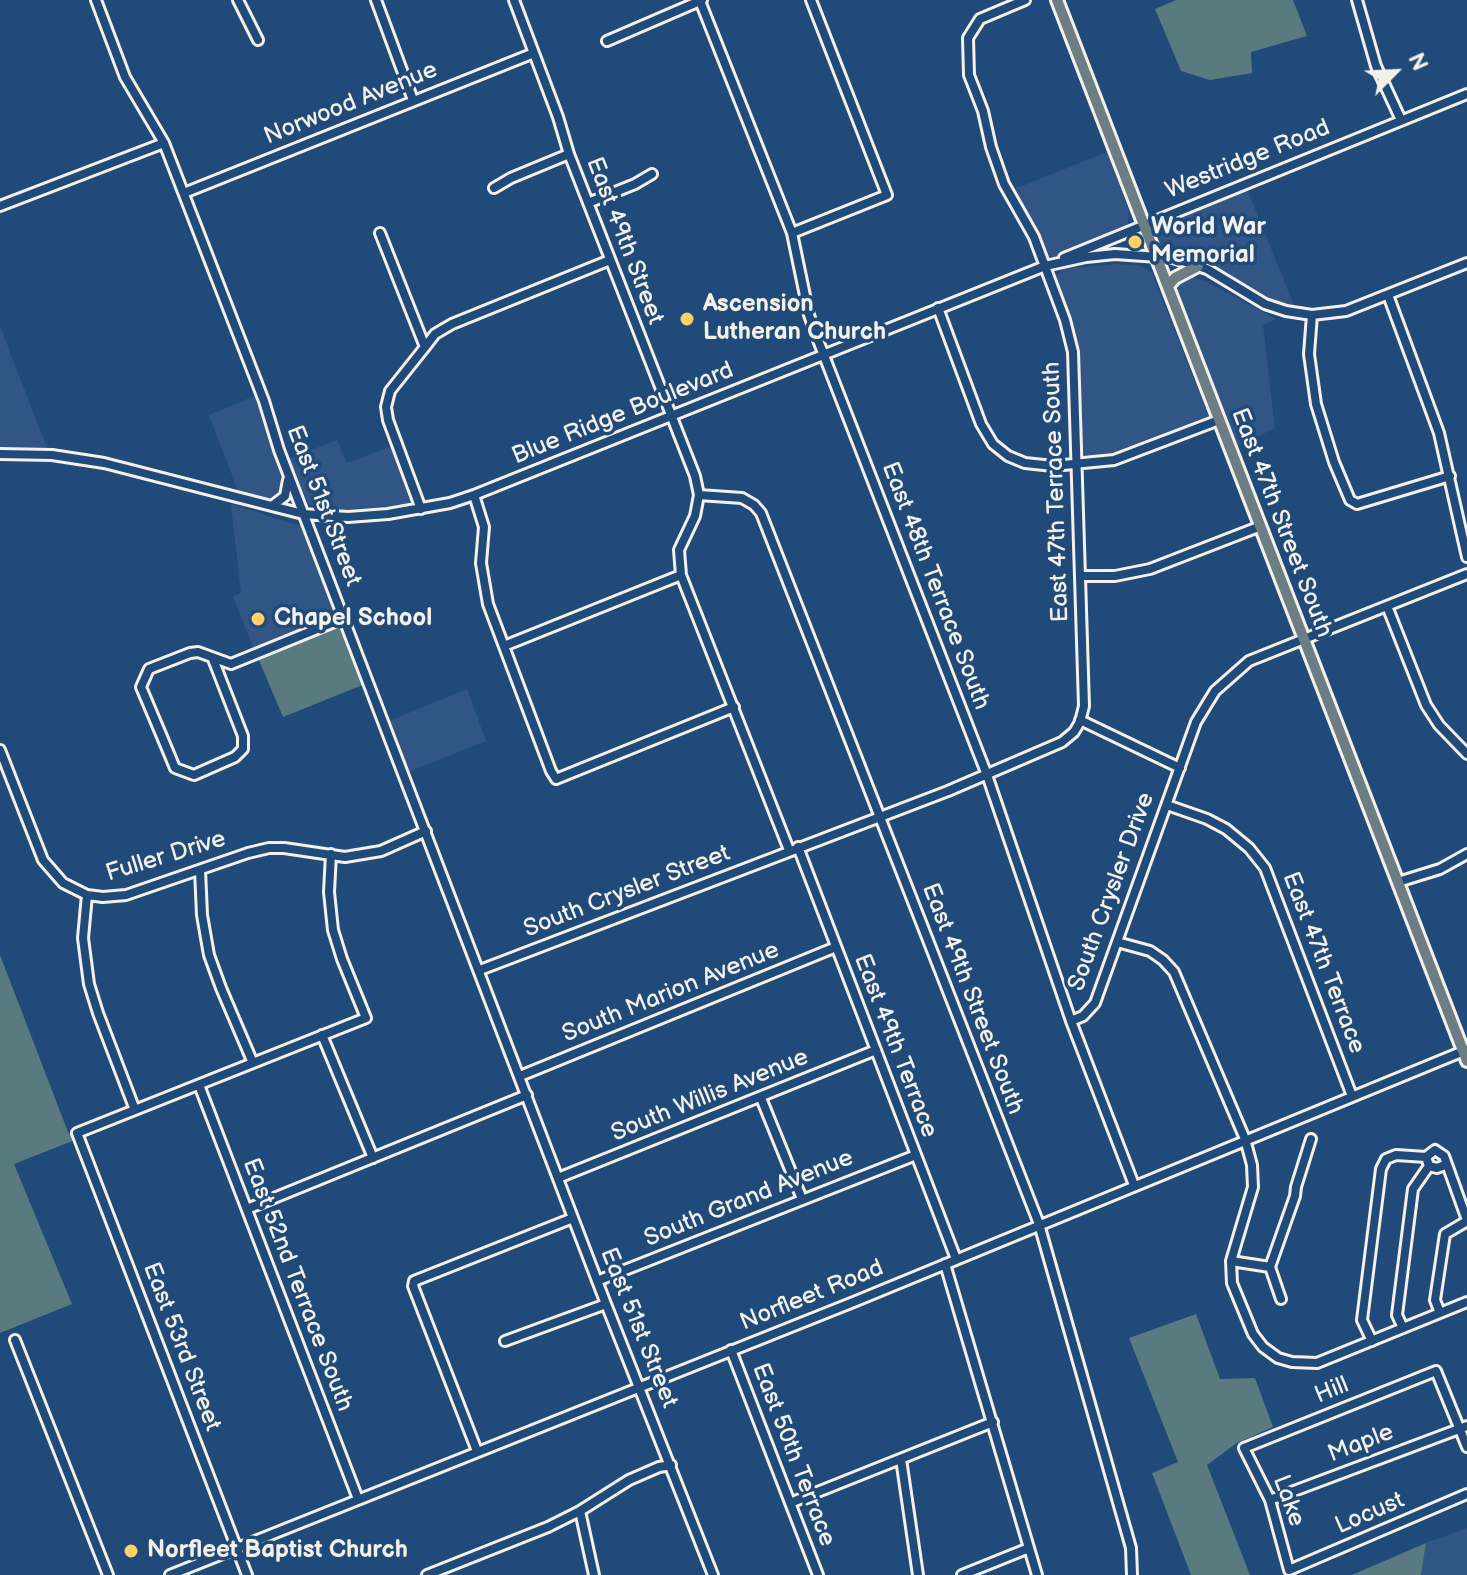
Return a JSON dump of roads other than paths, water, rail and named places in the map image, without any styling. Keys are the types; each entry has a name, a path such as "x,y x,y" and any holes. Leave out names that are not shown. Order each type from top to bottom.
{"main road":[{"name":"East 47th Street South","path":"1057,0 1466,1054"},
{"path":"1168,286 1175,278 1198,266"}],"street":[{"name":"East 51st Street","path":"96,0 125,77 164,143 184,193 264,401 303,514 713,1575"},
{"path":"238,0 258,40"},
{"path":"376,0 413,100"},
{"name":"East 49th Street","path":"514,0 569,154 695,476 699,495"},
{"path":"792,233 887,195 811,0"},
{"name":"East 47th Terrace South","path":"1025,0 980,19 968,38 969,75 1004,184 1034,237 1065,320 1073,352 1084,706 1080,720"},
{"path":"607,41 701,1"},
{"name":"East 48th Terrace South","path":"701,1 792,233 809,315 987,775 1071,1021 1134,1185"},
{"path":"1359,2 1376,66 1401,120"},
{"name":"Norwood Avenue","path":"184,193 534,53"},
{"name":"Westridge Road","path":"1045,266 1467,94"},
{"path":"0,206 164,143"},
{"path":"494,188 569,154"},
{"path":"588,203 652,174"},
{"path":"380,233 425,347"},
{"name":"Blue Ridge Boulevard","path":"0,454 52,455 104,463 303,514 348,517 421,509 474,495 1045,266 1109,255 1173,258 1198,266 1265,304 1312,315 1346,311 1466,266"},
{"path":"421,509 388,420 386,407 390,391 435,334 452,324 610,260"},
{"path":"1388,295 1439,433 1467,557"},
{"path":"938,308 981,424 993,444 1008,456 1025,463 1077,465 1114,460 1219,420"},
{"path":"1312,315 1309,354 1316,404 1350,500 1357,504 1450,476"},
{"path":"272,506 286,493 289,475"},
{"path":"474,495 484,527 481,563 484,588 556,779 734,707"},
{"name":"East 49th Terrace","path":"699,495 695,516 679,550 681,575 836,947 956,1259"},
{"name":"East 49th Street South","path":"699,495 742,498 761,513 1039,1224 1131,1548 1132,1575"},
{"path":"1080,576 1115,576 1150,569 1261,526"},
{"name":"South Crysler Drive","path":"1071,1021 1083,1016 1095,1003 1196,722 1204,706 1223,683 1249,661 1467,574"},
{"path":"504,646 681,575"},
{"path":"1387,606 1426,705 1439,725 1467,754"},
{"path":"213,659 243,736 243,749 235,757 194,775 175,768 141,687 149,669 198,652 231,664 344,618"},
{"path":"1080,720 1180,768"},
{"name":"South Crysler Street","path":"480,970 987,775 1062,742 1074,732 1080,720"},
{"name":"Fuller Drive","path":"0,750 43,860 63,883 87,895 126,895 269,848 345,857 369,854 426,831"},
{"name":"East 47th Terrace","path":"1167,805 1226,829 1249,848 1265,868 1352,1096"},
{"path":"87,895 83,938 89,984 135,1110 366,1018 333,930 329,892 331,854"},
{"path":"1398,882 1440,869 1467,854"},
{"path":"200,870 202,915 209,955 253,1063"},
{"path":"1117,942 1150,951 1174,972 1245,1139 1252,1165 1253,1187 1231,1261 1232,1283 1253,1334 1263,1347 1278,1358 1317,1363 1467,1302"},
{"name":"South Marion Avenue","path":"520,1076 836,947"},
{"path":"322,1035 373,1158"},
{"name":"South Willis Avenue","path":"558,1178 876,1050"},
{"name":"Norfleet Road","path":"170,1575 945,1264 1245,1139 1466,1054"},
{"name":"East 52nd Terrace South","path":"199,1085 358,1499"},
{"path":"247,1209 527,1095"},
{"path":"761,1098 802,1199"},
{"name":"East 53rd Street","path":"135,1110 77,1133 247,1575"},
{"path":"1281,1299 1270,1267 1311,1139"},
{"path":"1403,1328 1397,1315 1413,1189 1432,1150 1440,1151 1467,1221 1445,1234 1435,1300 1440,1313"},
{"name":"South Grand Avenue","path":"597,1281 916,1155"},
{"path":"1372,1341 1362,1320 1381,1169 1386,1159 1396,1155 1427,1162 1437,1168 1445,1165"},
{"path":"477,1451 413,1286 414,1281 573,1218"},
{"path":"1231,1261 1270,1267"},
{"path":"945,1264 1037,1575"},
{"path":"505,1341 606,1304"},
{"path":"15,1340 108,1575"},
{"name":"East 50th Terrace","path":"731,1350 818,1575"},
{"name":"Hill","path":"1244,1448 1436,1371 1463,1427"},
{"path":"790,1503 993,1422"},
{"path":"1463,1427 1467,1447"},
{"name":"Maple","path":"1270,1500 1463,1427"},
{"name":"Lake","path":"1244,1448 1270,1500 1289,1570"},
{"path":"901,1459 918,1575"},
{"path":"427,1575 580,1511 629,1480 671,1465"},
{"name":"Locust","path":"1289,1570 1467,1494"},
{"path":"580,1511 594,1575"},
{"path":"962,1575 1029,1548"}],"place":[{"name":"World War Memorial","path":"1135,242"},
{"name":"Ascension Lutheran Church","path":"687,319"},
{"name":"Chapel School","path":"258,619"},
{"name":"Norfleet Baptist Church","path":"131,1551"}]}
